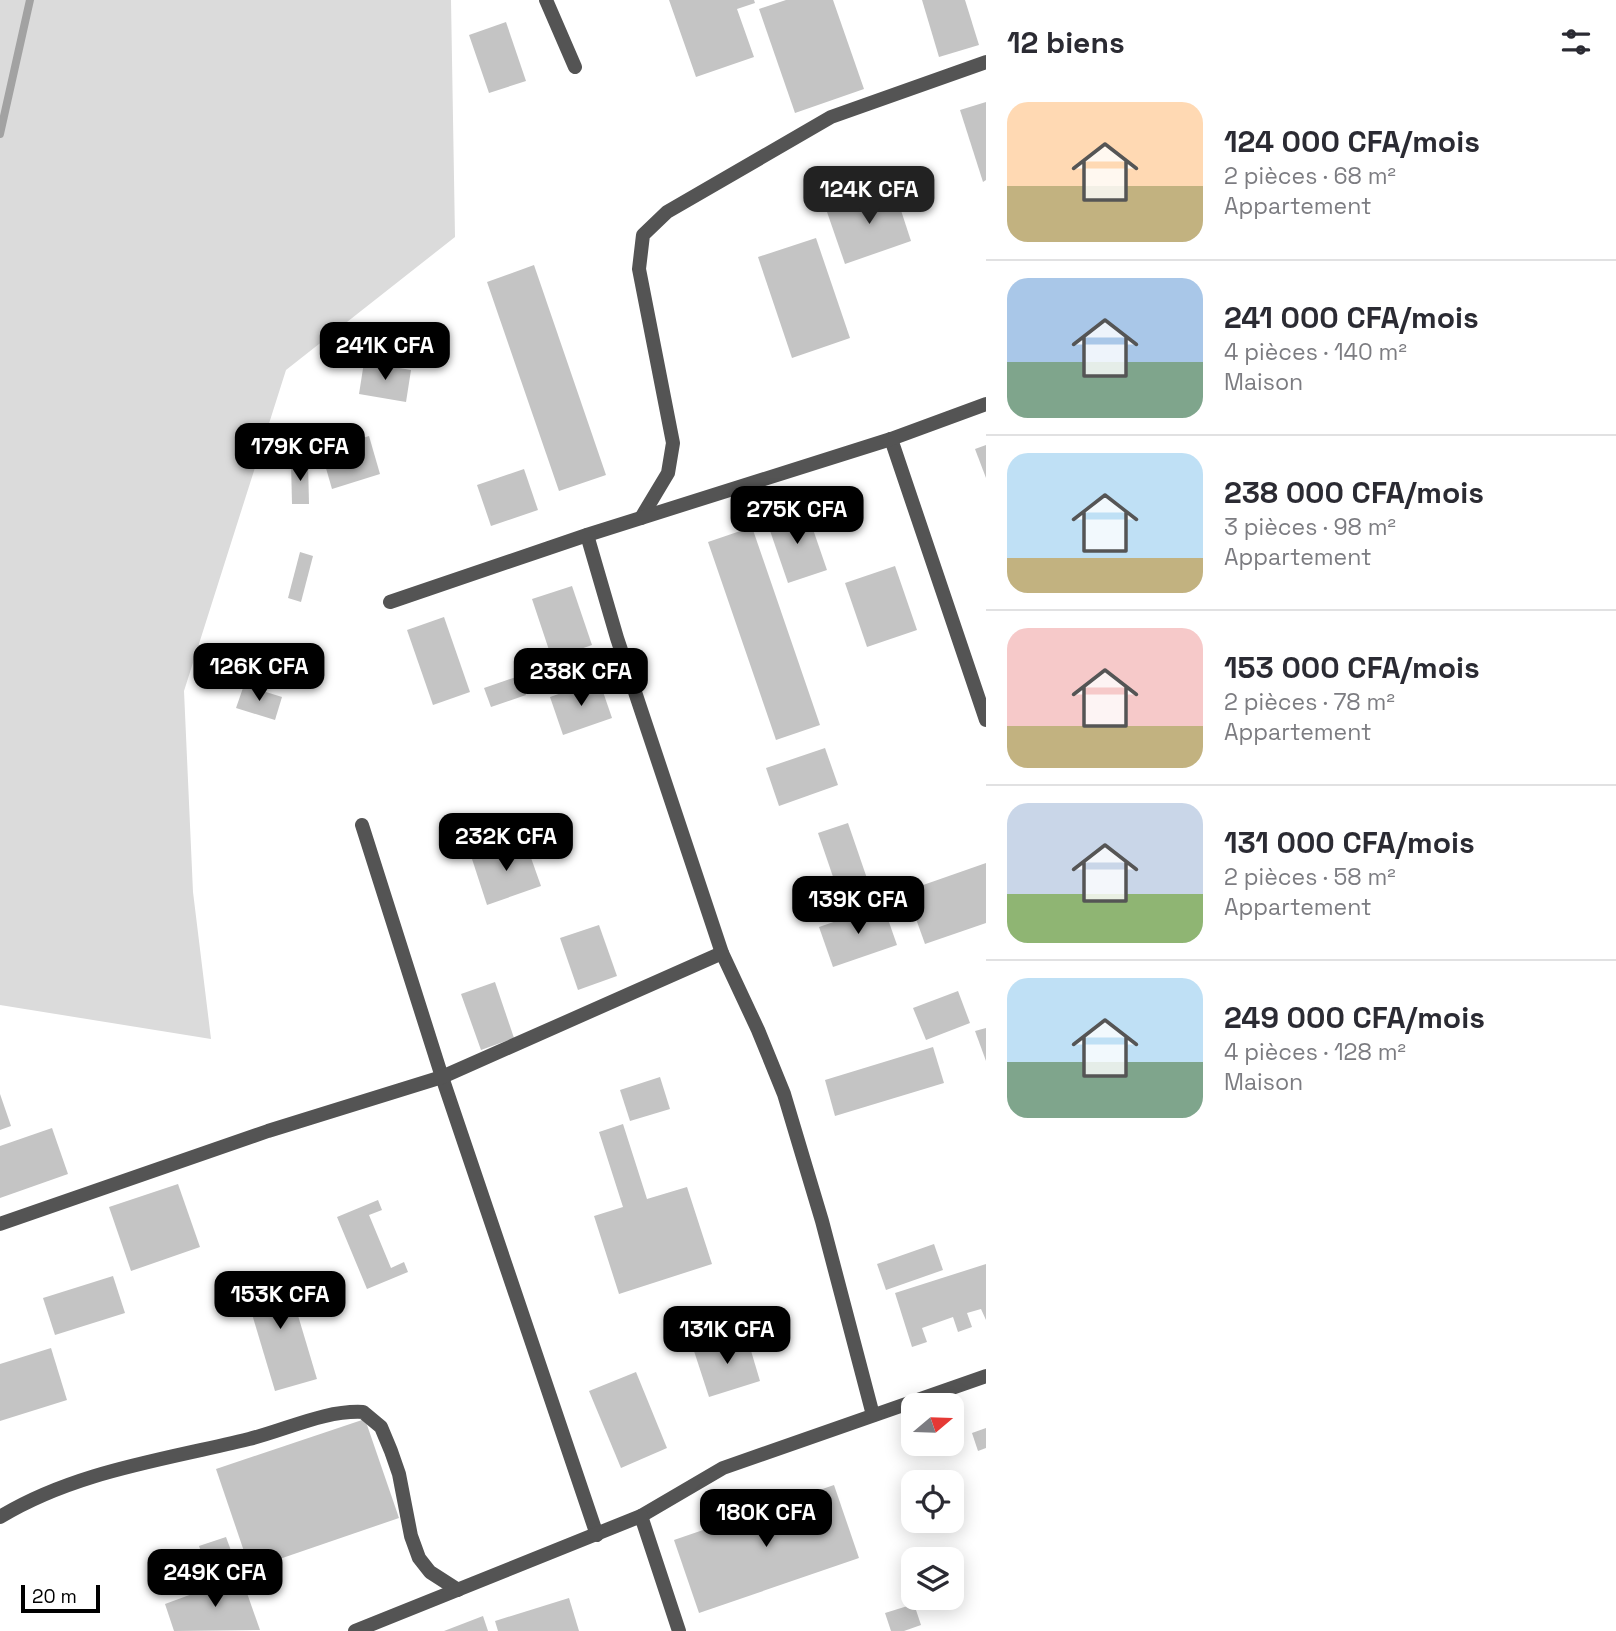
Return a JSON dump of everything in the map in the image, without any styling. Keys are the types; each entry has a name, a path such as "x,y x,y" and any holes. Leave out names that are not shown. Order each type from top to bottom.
{"street":[{"path":"546,0 575,67"},
{"path":"641,518 668,473 673,443 639,270 643,235 667,212 831,117 986,62"},
{"path":"390,602 587,535 891,439 986,404"},
{"path":"891,439 986,720"},
{"path":"587,535 617,638 722,953 784,1094 822,1221 873,1415"},
{"path":"362,825 442,1077 597,1535"},
{"path":"0,1224 268,1131 442,1077 722,953"},
{"path":"355,1631 641,1516 723,1468 986,1376"},
{"path":"0,1517 61,1486 110,1471 252,1438 336,1413 363,1412 382,1427 399,1474 411,1535 419,1558 430,1572 458,1590"},
{"path":"641,1516 679,1631"}],"shaded area":[{"path":"0,0 451,0 455,237 286,370 184,691 193,892 211,1039 0,1005"}],"building":[{"path":"669,0 754,0 755,3 737,9 754,57 696,77"},
{"path":"786,0 833,0 864,89 795,113 759,9"},
{"path":"922,0 965,0 979,45 939,57"},
{"path":"506,22 526,81 489,93 469,35"},
{"path":"986,102 986,180 983,182 960,110"},
{"path":"894,189 911,241 845,264 827,212"},
{"path":"816,238 850,338 792,358 758,257"},
{"path":"534,265 606,475 559,491 487,282"},
{"path":"364,362 411,370 406,402 359,394"},
{"path":"369,436 380,474 332,489 321,451"},
{"path":"986,445 986,478 975,449"},
{"path":"291,462 308,462 309,504 292,504"},
{"path":"524,469 538,510 491,526 477,485"},
{"path":"806,509 827,570 788,583 767,522"},
{"path":"752,527 820,725 776,740 708,542"},
{"path":"300,552 313,556 301,602 288,598"},
{"path":"895,566 917,630 867,647 845,583"},
{"path":"572,586 592,645 552,659 532,599"},
{"path":"444,617 470,692 433,705 407,630"},
{"path":"519,676 526,695 491,707 484,688"},
{"path":"599,680 612,718 563,735 550,697"},
{"path":"244,685 282,697 275,720 236,708"},
{"path":"825,748 838,785 779,806 766,768"},
{"path":"848,823 872,893 842,903 818,833"},
{"path":"525,841 541,886 487,905 472,859"},
{"path":"986,863 986,923 925,944 906,891"},
{"path":"883,905 897,945 833,967 819,927"},
{"path":"599,925 617,976 578,990 560,938"},
{"path":"495,982 514,1038 481,1050 461,994"},
{"path":"958,991 970,1023 926,1040 913,1008"},
{"path":"986,1028 986,1061 975,1031"},
{"path":"933,1047 944,1083 835,1116 825,1080"},
{"path":"660,1077 670,1109 630,1121 620,1090"},
{"path":"0,1094 11,1126 0,1130"},
{"path":"623,1124 647,1199 687,1187 712,1264 619,1294 594,1216 623,1207 599,1132"},
{"path":"52,1128 68,1174 0,1198 0,1146"},
{"path":"178,1184 200,1247 131,1271 109,1207"},
{"path":"378,1200 382,1210 369,1215 391,1268 404,1262 408,1272 367,1289 337,1217"},
{"path":"934,1244 943,1270 886,1290 877,1264"},
{"path":"986,1264 986,1320 981,1309 967,1313 972,1327 958,1332 953,1317 922,1328 927,1342 912,1347 895,1293"},
{"path":"285,1272 317,1379 275,1391 243,1284"},
{"path":"113,1276 125,1313 55,1335 43,1298"},
{"path":"746,1334 760,1381 709,1397 694,1351"},
{"path":"51,1348 67,1400 0,1421 0,1364"},
{"path":"636,1372 667,1448 621,1468 589,1391"},
{"path":"365,1419 399,1518 250,1569 216,1469"},
{"path":"986,1428 986,1448 978,1451 972,1433"},
{"path":"834,1485 859,1558 699,1613 674,1540"},
{"path":"226,1537 237,1567 210,1576 199,1546"},
{"path":"241,1576 260,1630 174,1631 165,1604"},
{"path":"569,1598 579,1631 498,1631 495,1621"},
{"path":"901,1608 916,1610 921,1625 904,1631 891,1631 885,1613"},
{"path":"483,1616 488,1631 444,1631"}],"waterway":[{"path":"0,134 30,0"}]}
